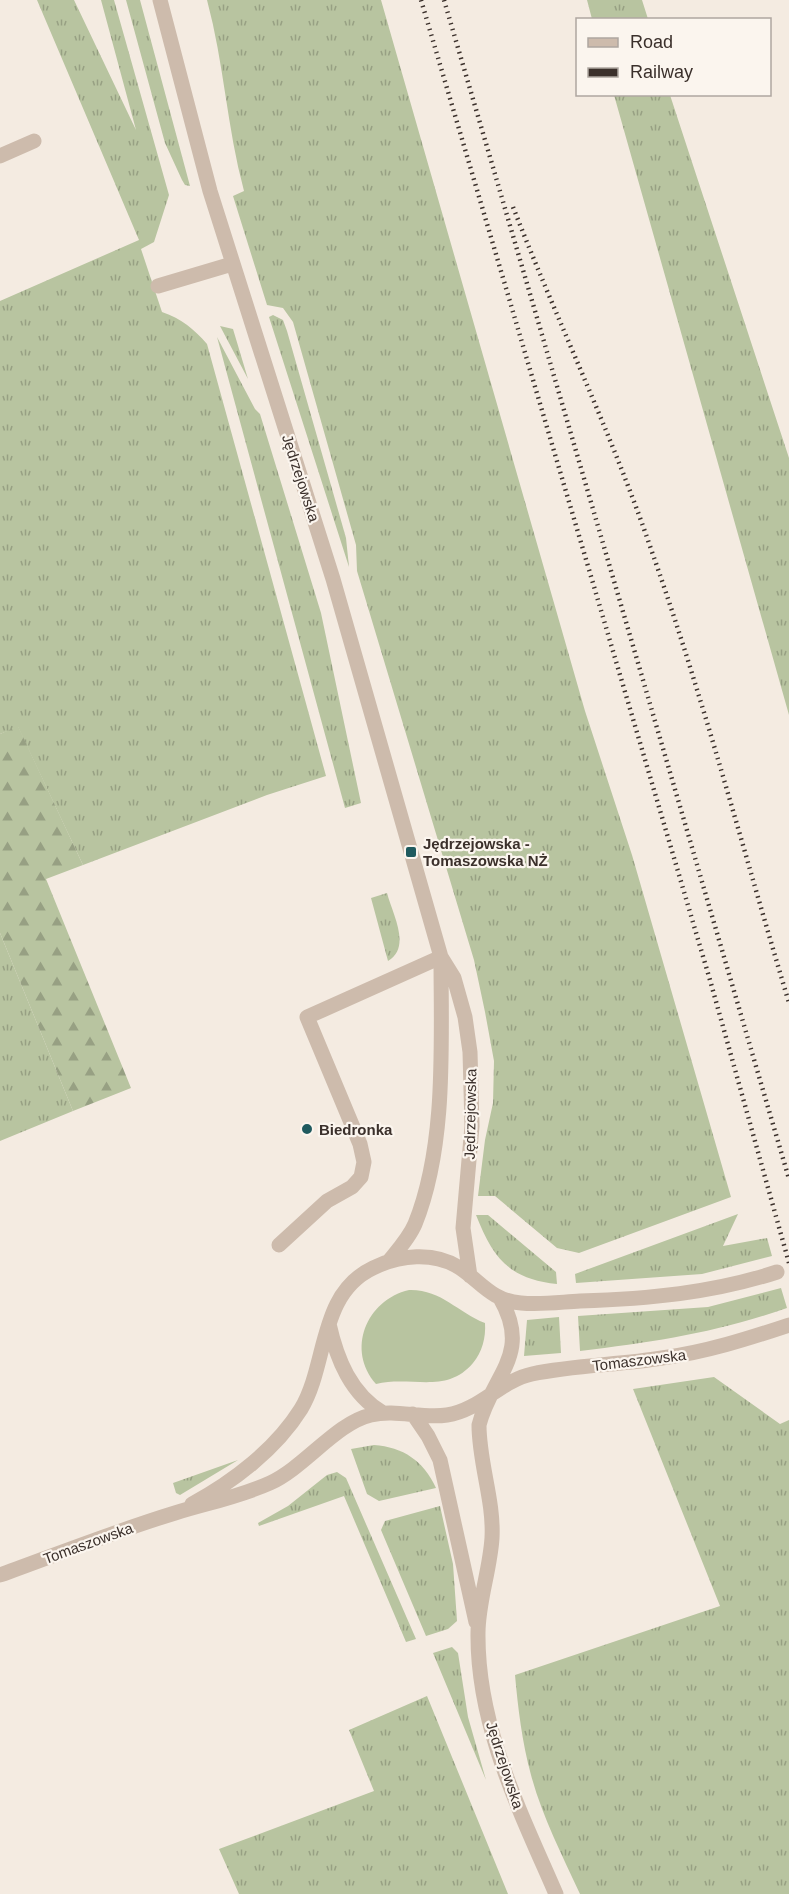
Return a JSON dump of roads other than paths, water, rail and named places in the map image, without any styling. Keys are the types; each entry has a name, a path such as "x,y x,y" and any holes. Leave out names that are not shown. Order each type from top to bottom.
{"street":[{"name":"Jędrzejowska","path":"160,0 232,264 333,579 441,957 454,978 465,1017 470,1052 472,1126 463,1228 470,1276"},
{"path":"0,156 34,141"},
{"path":"158,286 232,264"},
{"name":"Jędrzejowska","path":"388,1261 414,1226 429,1174 439,1107 441,957"},
{"path":"279,1245 327,1201 352,1186 361,1177 364,1162 360,1144 307,1017 441,957"},
{"path":"500,1298 513,1328 512,1347 507,1366 492,1395 477,1405 447,1415 383,1413 363,1399 340,1365 329,1324 335,1305 357,1278 388,1261 410,1257 448,1261 470,1276 478,1286 500,1298 519,1303 536,1304 674,1296 732,1285 777,1272"},
{"name":"Tomaszowska","path":"176,1512 236,1475 282,1433 308,1396 329,1324"},
{"name":"Tomaszowska","path":"492,1395 510,1382 532,1374 689,1354 789,1325"},
{"name":"Jędrzejowska","path":"478,1631 492,1538 479,1425 483,1409 492,1395"},
{"name":"Tomaszowska","path":"0,1575 176,1512 232,1498 272,1482 303,1464 350,1425 370,1415 383,1413"},
{"name":"Jędrzejowska","path":"413,1414 440,1460 478,1631 481,1679 493,1733 515,1799 556,1894"}],"railway":[{"path":"421,0 710,980 789,1263"},
{"path":"444,0 789,1179"},
{"path":"513,207 620,465 652,552 706,720 789,1003"}],"place":[{"name":"Jędrzejowska - Tomaszowska NŻ","path":"411,852"},
{"name":"Biedronka","path":"307,1129"}]}
